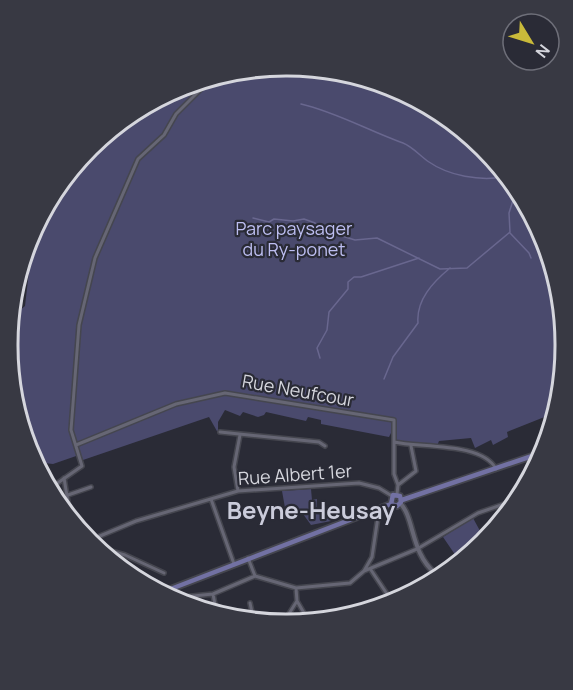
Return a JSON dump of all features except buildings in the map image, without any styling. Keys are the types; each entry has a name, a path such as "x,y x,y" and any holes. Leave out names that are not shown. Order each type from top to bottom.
{"main road":[{"path":"173,588 400,500 531,457"},
{"path":"391,504 396,506 400,500"}],"street":[{"path":"57,483 82,466 70,430 80,325 95,258 138,159 164,135 176,114 198,92"},
{"name":"Rue Neufcour","path":"76,445 176,404 225,393 390,419 395,423 394,474 400,500"},
{"path":"220,432 319,442 325,446"},
{"path":"238,491 234,467 240,435"},
{"path":"394,442 411,446 458,448 483,458 496,469"},
{"path":"398,485 416,471 411,446"},
{"path":"64,478 69,502"},
{"name":"Rue Albert 1er","path":"98,536 136,521 238,491 359,483 379,488 400,500"},
{"path":"68,495 91,487"},
{"path":"211,499 234,564"},
{"path":"400,500 417,549 433,570"},
{"path":"364,571 417,549 478,513 502,505"},
{"path":"192,596 213,594 255,576 296,588 347,584 364,571 375,549 379,510"},
{"path":"117,553 164,573"},
{"path":"248,558 255,576"},
{"path":"371,570 387,594"},
{"path":"296,588 297,601 304,613"},
{"path":"213,594 215,603"},
{"path":"289,614 297,601"},
{"path":"250,603 252,611"}],"green space":[{"name":"Parc paysager du Ry-ponet","path":"304,77 356,86 405,104 450,132 488,168 519,211 541,259 553,310 555,345 553,380 546,414 545,417 507,432 508,437 493,445 491,440 475,448 471,438 439,441 437,446 397,441 395,429 389,437 321,424 321,420 308,417 306,421 266,412 258,417 243,412 240,416 225,410 218,422 218,433 209,417 83,460 79,455 53,464 46,463 32,431 20,380 18,345 20,310 25,306 29,271 38,242 73,182 109,143 152,112 200,91 251,79"},
{"path":"311,489 312,500 317,499 316,514 328,515 331,521 311,525 303,514 287,519 282,491"},
{"path":"473,518 480,531 455,554 443,537"}],"waterway":[{"path":"301,104 327,112 403,143 446,171 475,178 496,178"},
{"path":"253,218 269,222 274,219 293,221 304,219 326,231 355,240 377,238 440,269 467,268 510,232 509,213 513,201"},
{"path":"510,233 531,258"},
{"path":"320,358 317,348 327,330 329,312 348,289 348,282 354,277 361,277 419,258"},
{"path":"384,379 393,357 418,323 420,307 427,292 450,268"}],"district":[{"name":"Beyne-Heusay","path":"311,511"}]}
